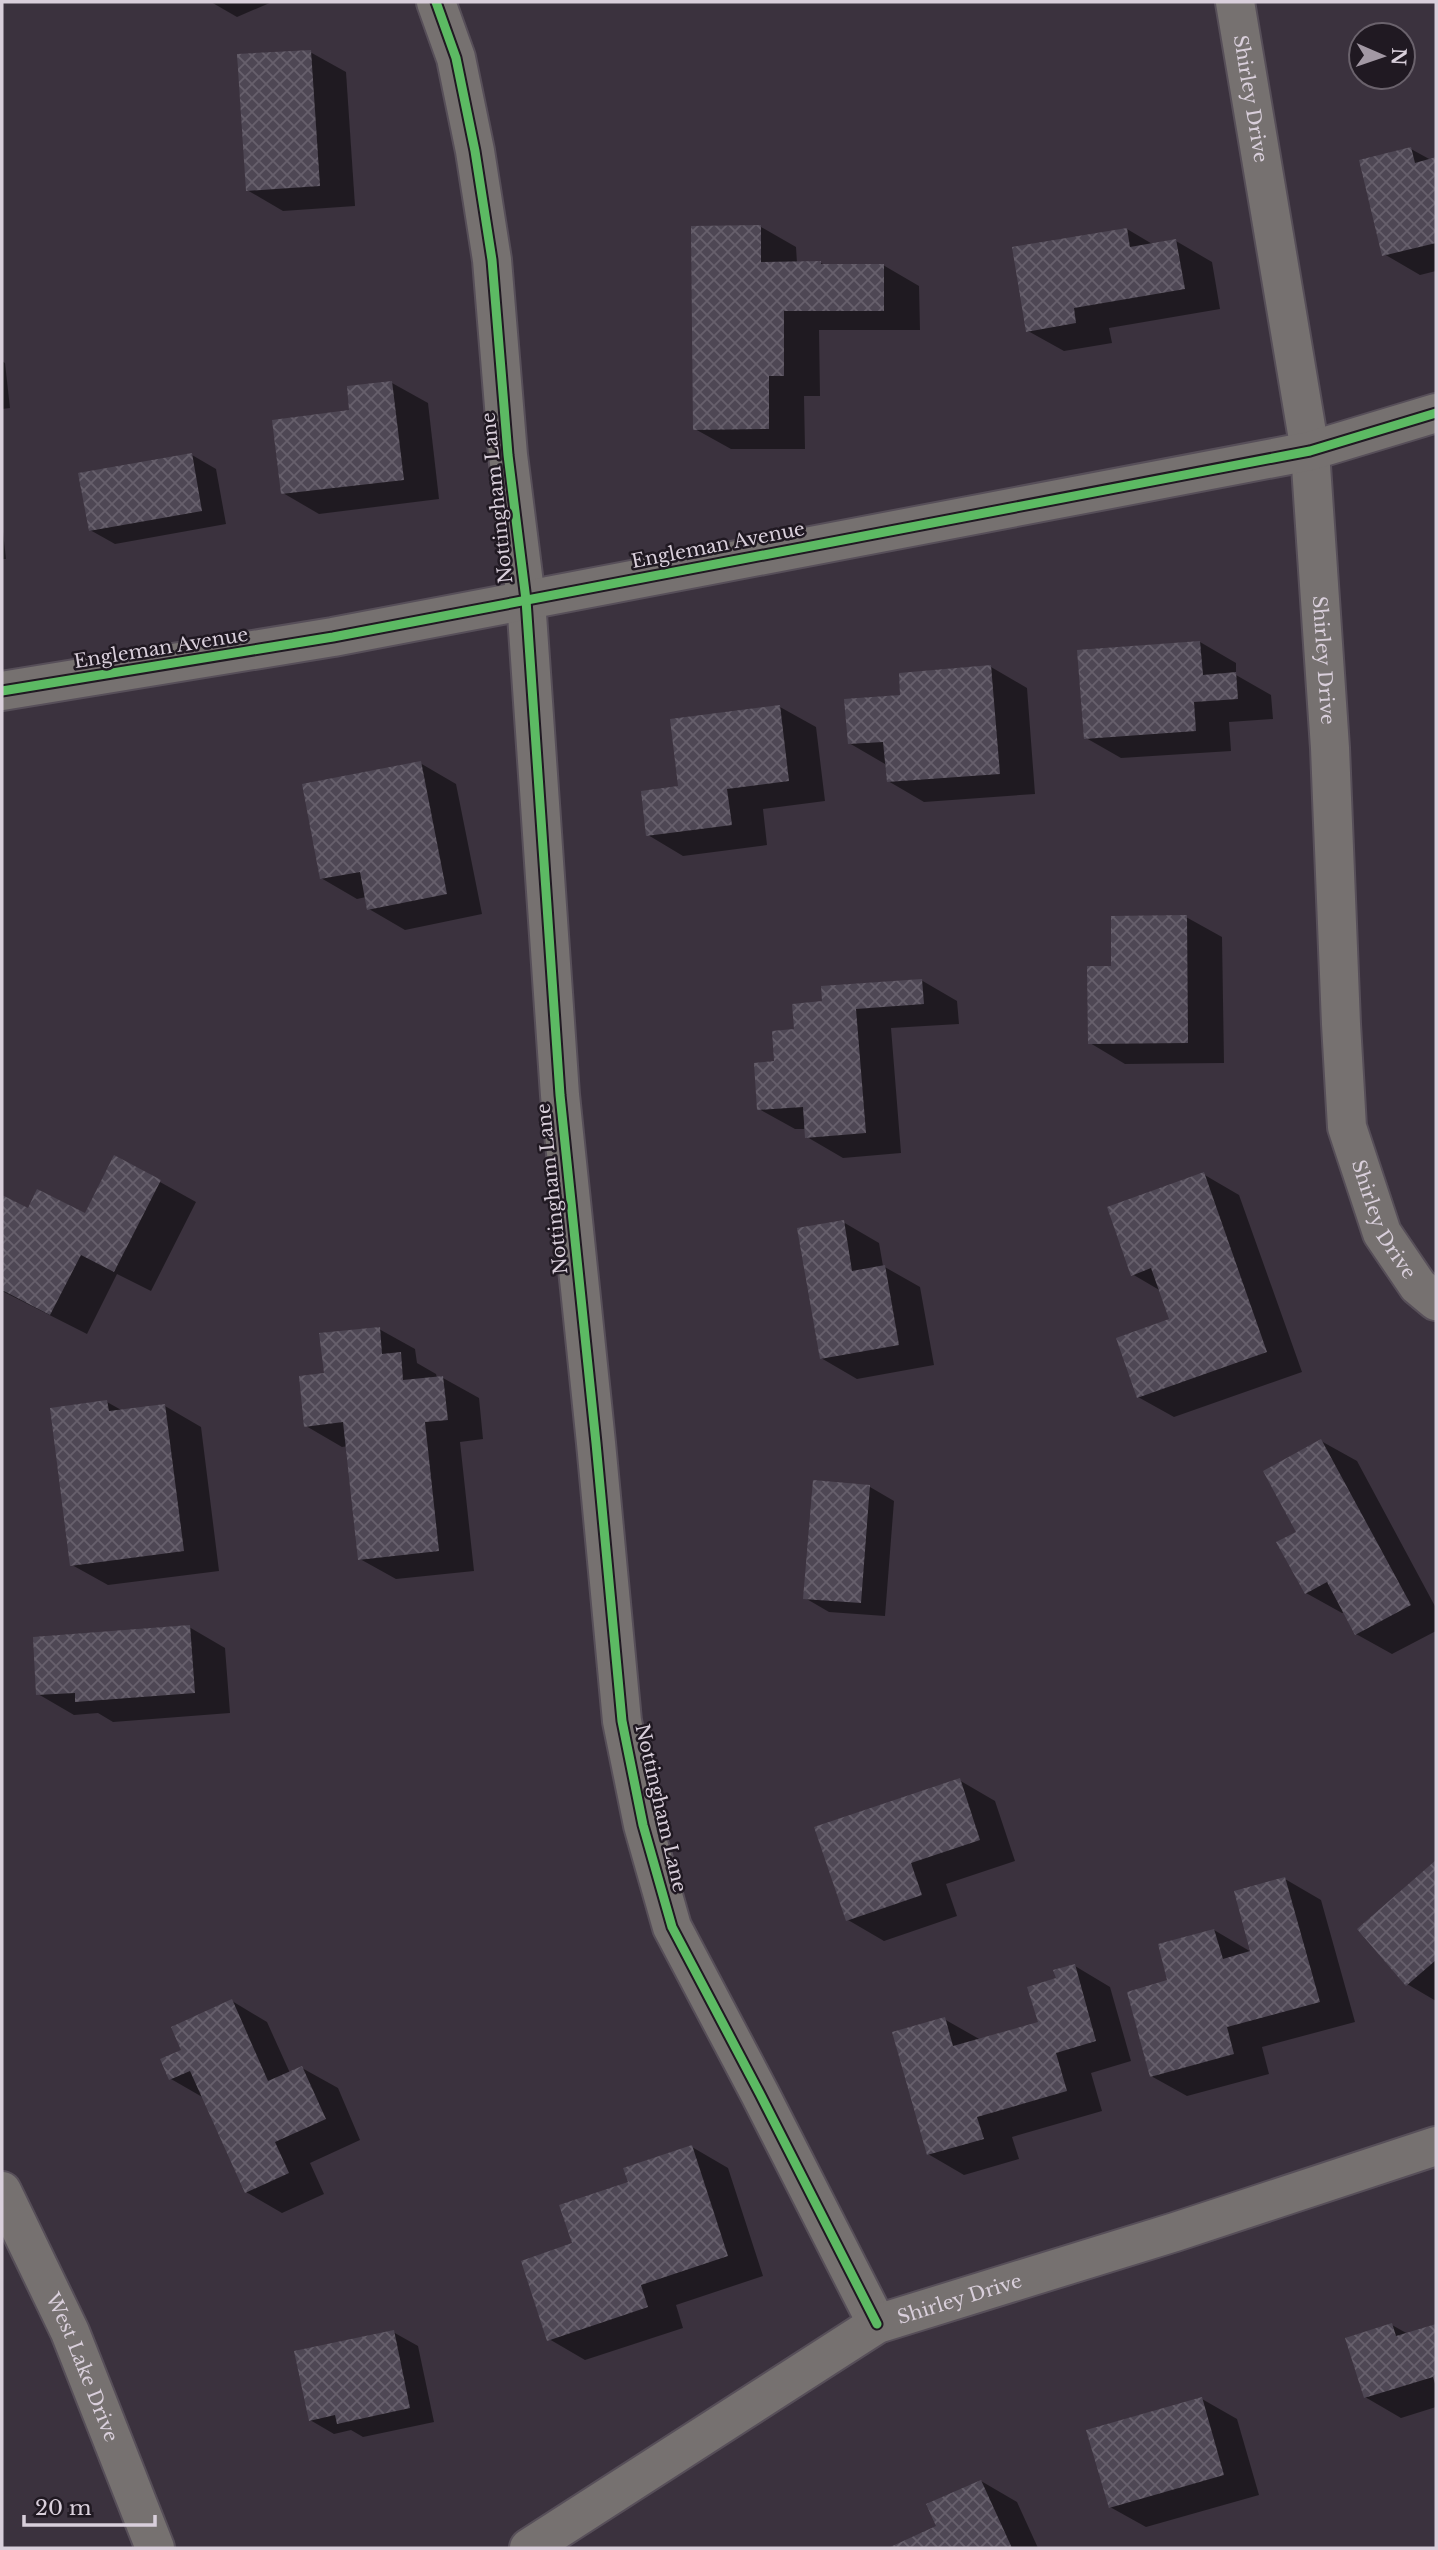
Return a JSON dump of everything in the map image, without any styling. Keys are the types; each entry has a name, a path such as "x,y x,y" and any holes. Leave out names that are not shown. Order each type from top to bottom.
{"street":[{"name":"Nottingham Lane","path":"436,2 456,58 475,151 492,260 508,455 526,600 560,1095 622,1721 638,1799 672,1927 877,2324"},
{"name":"Shirley Drive","path":"1235,2 1310,451 1330,748 1347,1127 1382,1233 1418,1286 1436,1301"},
{"name":"Engleman Avenue","path":"2,691 333,637 1310,451 1436,413"},
{"name":"Shirley Drive","path":"529,2548 877,2324 1175,2232 1436,2146"},
{"name":"West Lake Drive","path":"2,2191 70,2332 155,2548"}],"building":[{"path":"311,50 320,186 246,191 237,54"},
{"path":"1411,147 1415,163 1436,157 1436,243 1382,256 1359,160"},
{"path":"761,225 761,262 884,264 884,311 784,311 784,376 769,376 769,429 693,430 691,226"},
{"path":"1127,228 1130,247 1176,239 1185,289 1074,308 1076,323 1026,332 1012,247"},
{"path":"392,381 404,480 281,494 272,420 349,410 347,386"},
{"path":"192,453 202,511 89,531 78,473"},
{"path":"1200,641 1203,675 1236,672 1238,699 1194,702 1196,731 1084,739 1077,650"},
{"path":"991,665 1000,774 887,782 883,742 848,744 844,699 900,695 899,673"},
{"path":"780,705 789,781 727,789 732,825 646,836 641,791 678,786 670,719"},
{"path":"421,761 447,894 367,910 360,872 320,879 302,784"},
{"path":"1187,915 1188,1043 1088,1044 1087,966 1111,966 1111,916"},
{"path":"922,979 924,1004 856,1009 866,1133 805,1138 803,1107 757,1110 754,1063 774,1061 772,1031 794,1029 792,1004 822,1001 821,986"},
{"path":"114,1155 161,1180 114,1272 81,1255 50,1315 2,1290 2,1195 28,1208 37,1189 85,1213"},
{"path":"1204,1172 1267,1352 1137,1398 1116,1338 1169,1319 1151,1268 1131,1276 1107,1207"},
{"path":"844,1220 852,1271 885,1265 899,1345 820,1359 797,1228"},
{"path":"380,1327 382,1354 401,1352 403,1380 443,1376 448,1420 425,1422 439,1551 358,1560 343,1422 304,1427 299,1376 324,1373 319,1333"},
{"path":"107,1400 109,1411 165,1404 184,1551 70,1566 50,1408"},
{"path":"1321,1439 1411,1605 1355,1635 1327,1582 1305,1594 1276,1542 1296,1532 1263,1471"},
{"path":"813,1480 870,1485 861,1603 803,1599"},
{"path":"190,1625 195,1693 75,1702 75,1693 36,1695 33,1637"},
{"path":"960,1778 980,1840 911,1863 922,1895 846,1921 814,1827"},
{"path":"1436,1860 1436,1960 1406,1986 1357,1929"},
{"path":"1285,1877 1320,2002 1227,2027 1234,2054 1150,2077 1127,1992 1167,1980 1158,1944 1214,1929 1223,1959 1250,1951 1234,1891"},
{"path":"1075,1964 1096,2041 1056,2053 1067,2091 977,2117 984,2139 927,2155 892,2032 945,2017 953,2046 1038,2022 1027,1987 1056,1978 1053,1970"},
{"path":"232,1999 268,2081 302,2066 326,2119 275,2142 289,2173 245,2193 190,2071 169,2080 160,2059 181,2050 171,2027"},
{"path":"692,2145 728,2256 641,2285 648,2307 547,2341 521,2261 572,2243 559,2205 628,2182 623,2168"},
{"path":"1392,2323 1396,2336 1436,2324 1436,2387 1433,2377 1364,2398 1345,2338"},
{"path":"394,2330 410,2408 337,2424 335,2415 309,2421 294,2351"},
{"path":"1202,2397 1224,2475 1109,2508 1086,2430"},
{"path":"981,2480 1012,2548 888,2548 936,2526 926,2504"}],"cycle path":[{"path":"436,2 456,58 475,151 492,260 508,455 526,600 560,1095 622,1721 643,1825 672,1927 877,2324"},
{"path":"2,691 333,637 1310,451 1436,413"}]}
